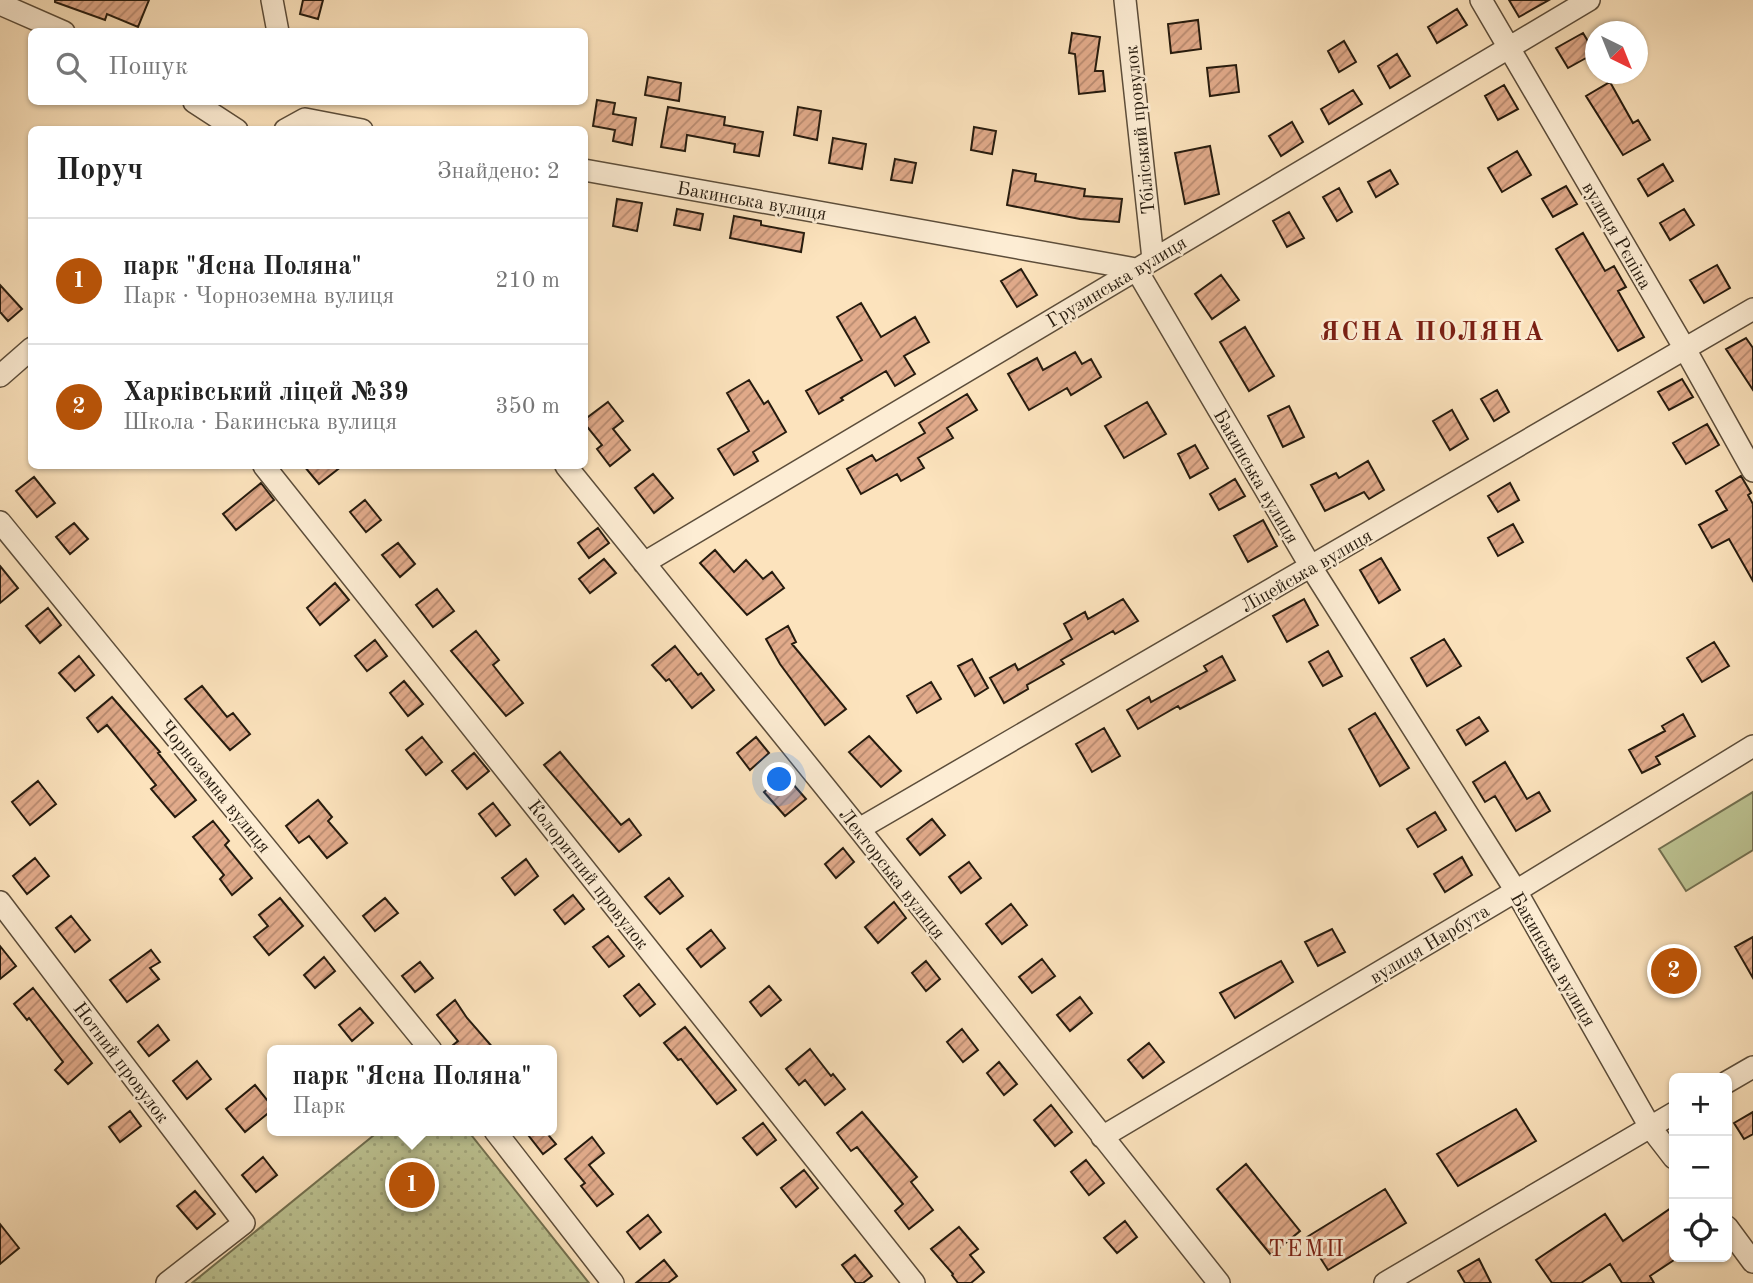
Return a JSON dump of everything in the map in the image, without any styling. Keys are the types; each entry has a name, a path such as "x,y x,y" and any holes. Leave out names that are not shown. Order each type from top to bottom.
{"street":[{"path":"272,0 277,28"},
{"name":"Тбіліський провулок","path":"1125,0 1144,264"},
{"name":"вулиця Рєпіна","path":"1481,0 1685,349 1753,471"},
{"name":"Грузинська вулиця","path":"644,563 1589,0"},
{"path":"0,4 55,28"},
{"path":"199,105 231,126"},
{"path":"305,117 344,126"},
{"name":"Бакинська вулиця","path":"588,171 1144,264 1311,568 1516,891 1650,1127 1669,1152"},
{"name":"Ліцейська вулиця","path":"859,829 1753,309"},
{"path":"0,376 28,352"},
{"name":"Колоритний провулок","path":"266,469 914,1283"},
{"name":"Лекторська вулиця","path":"568,469 859,829 1219,1283"},
{"name":"Чорноземна вулиця","path":"0,522 427,1045"},
{"name":"вулиця Нарбута","path":"1102,1138 1753,746"},
{"name":"Нотний провулок","path":"0,902 244,1223 167,1283"},
{"path":"1732,1079 1753,1067"},
{"path":"1385,1283 1669,1116"},
{"path":"499,1136 613,1283"},
{"path":"1732,1234 1753,1262"}],"green space":[{"path":"1753,792 1753,850 1686,891 1659,849"},
{"path":"373,1136 472,1136 589,1283 192,1283"}],"building":[{"path":"55,0 149,0 138,27 107,14 105,20"},
{"path":"303,0 323,0 318,19 300,14"},
{"path":"1509,0 1549,0 1519,17"},
{"path":"1457,9 1467,25 1437,43 1428,27"},
{"path":"1198,20 1201,49 1171,53 1168,24"},
{"path":"1072,33 1100,37 1095,71 1103,71 1105,91 1079,94 1075,54 1069,53"},
{"path":"1583,33 1585,36 1585,59 1568,68 1556,48"},
{"path":"1344,41 1356,62 1339,72 1328,51"},
{"path":"1397,54 1410,76 1390,88 1378,66"},
{"path":"1236,65 1239,92 1210,96 1207,68"},
{"path":"648,77 681,83 679,101 645,95"},
{"path":"1611,84 1633,123 1638,120 1650,140 1623,155 1586,96"},
{"path":"1504,85 1518,109 1498,120 1485,96"},
{"path":"1353,90 1362,104 1329,124 1321,109"},
{"path":"597,100 615,103 613,114 636,118 632,145 613,141 615,130 593,126"},
{"path":"668,107 725,117 724,125 763,132 759,156 734,152 735,144 687,135 685,151 661,147"},
{"path":"798,107 821,111 817,140 794,135"},
{"path":"1292,122 1303,142 1281,156 1269,136"},
{"path":"974,127 996,131 992,154 971,150"},
{"path":"833,138 866,144 862,169 829,163"},
{"path":"1210,146 1219,194 1185,204 1175,153"},
{"path":"1517,151 1531,175 1502,192 1488,168"},
{"path":"895,159 916,163 912,183 891,180"},
{"path":"1663,164 1673,181 1648,196 1638,179"},
{"path":"1013,170 1036,174 1035,181 1085,189 1084,196 1122,199 1119,222 1080,219 1007,205"},
{"path":"1390,170 1398,184 1376,197 1368,182"},
{"path":"1566,186 1577,204 1553,217 1542,199"},
{"path":"1339,188 1352,212 1337,221 1323,197"},
{"path":"617,199 642,203 637,231 613,226"},
{"path":"677,209 703,214 700,230 674,225"},
{"path":"1684,209 1694,225 1670,240 1660,223"},
{"path":"1289,212 1304,238 1287,247 1273,221"},
{"path":"734,216 761,221 761,225 804,233 801,252 730,238"},
{"path":"1583,233 1605,271 1614,266 1626,287 1618,291 1644,337 1618,351 1556,249"},
{"path":"1717,265 1730,288 1704,303 1690,280"},
{"path":"1021,269 1037,295 1017,307 1001,281"},
{"path":"1221,275 1239,300 1212,319 1195,294"},
{"path":"0,285 22,309 8,321 0,312"},
{"path":"861,303 881,337 915,317 929,342 904,356 915,374 895,386 886,371 819,414 806,391 862,360 837,317"},
{"path":"1245,327 1274,376 1249,391 1220,342"},
{"path":"1746,338 1753,348 1753,390 1726,349"},
{"path":"1075,352 1082,364 1091,359 1101,377 1071,395 1067,388 1029,410 1008,374 1037,358 1043,370"},
{"path":"1682,379 1693,397 1669,410 1658,392"},
{"path":"749,380 764,404 768,401 786,432 753,452 758,461 734,475 718,449 749,431 727,393"},
{"path":"1497,390 1509,412 1494,421 1481,399"},
{"path":"967,394 977,410 947,428 953,438 918,458 924,468 901,481 897,474 861,494 847,469 872,455 876,461 925,433 919,423"},
{"path":"608,402 623,421 613,429 630,450 610,466 597,449 602,445 588,428 588,417"},
{"path":"1147,402 1166,434 1124,458 1105,426"},
{"path":"1289,406 1304,437 1283,447 1268,416"},
{"path":"1452,410 1468,439 1450,450 1433,421"},
{"path":"1707,424 1719,445 1686,464 1673,443"},
{"path":"1195,445 1208,468 1190,478 1178,454"},
{"path":"1368,461 1384,490 1369,499 1364,492 1325,511 1311,485 1336,473 1339,478"},
{"path":"306,469 338,469 319,484"},
{"path":"653,474 673,498 654,513 635,488"},
{"path":"1741,476 1751,493 1748,495 1753,504 1753,581 1729,539 1712,548 1699,525 1727,510 1716,491"},
{"path":"34,477 55,503 37,517 16,491"},
{"path":"1235,479 1245,496 1219,510 1210,494"},
{"path":"261,483 274,500 236,530 223,514"},
{"path":"1510,483 1519,500 1498,512 1488,496"},
{"path":"365,500 381,520 366,532 350,512"},
{"path":"1263,520 1277,546 1248,562 1234,536"},
{"path":"74,523 88,539 70,554 56,537"},
{"path":"1513,524 1523,542 1498,556 1488,538"},
{"path":"598,528 609,543 589,558 578,543"},
{"path":"398,543 415,564 400,577 382,555"},
{"path":"715,550 734,572 746,560 763,579 772,572 784,588 747,615 700,563"},
{"path":"1381,558 1400,590 1379,603 1360,570"},
{"path":"604,559 616,573 590,593 579,579"},
{"path":"0,566 18,588 0,603"},
{"path":"335,583 349,600 320,625 307,608"},
{"path":"437,589 454,611 433,627 416,605"},
{"path":"1123,599 1138,621 1115,634 1113,631 1061,660 1064,664 1027,685 1028,689 1004,703 990,678 1015,664 1018,670 1072,639 1064,624 1085,612 1088,619"},
{"path":"1304,599 1318,625 1287,642 1273,616"},
{"path":"48,608 61,625 40,643 26,626"},
{"path":"788,626 796,642 792,644 846,709 825,725 780,664 766,639"},
{"path":"476,631 499,660 493,665 523,703 506,716 451,651"},
{"path":"1444,639 1461,666 1427,686 1411,658"},
{"path":"375,640 387,656 367,671 355,656"},
{"path":"1714,642 1729,666 1702,682 1687,658"},
{"path":"675,646 714,690 692,708 669,679 666,681 652,665"},
{"path":"1328,651 1342,676 1323,686 1309,662"},
{"path":"79,656 94,675 75,691 59,673"},
{"path":"1222,656 1235,680 1180,709 1178,706 1138,729 1127,710 1149,697 1151,702 1207,671 1204,666"},
{"path":"972,659 988,688 975,696 958,666"},
{"path":"404,681 423,704 408,716 390,693"},
{"path":"931,682 941,699 917,713 907,696"},
{"path":"202,686 227,717 233,713 250,734 230,750 185,699"},
{"path":"112,697 160,752 158,753 196,800 175,817 151,789 156,785 107,725 98,732 87,718"},
{"path":"1375,713 1409,768 1380,786 1349,729"},
{"path":"1683,714 1695,736 1656,757 1660,764 1642,773 1629,750 1665,731 1662,726"},
{"path":"1479,717 1488,731 1466,745 1457,730"},
{"path":"1104,728 1120,756 1092,772 1076,744"},
{"path":"869,736 901,771 881,787 849,752"},
{"path":"422,737 442,762 426,775 406,750"},
{"path":"756,737 769,753 750,770 737,753"},
{"path":"560,752 621,825 629,819 641,835 619,852 544,765"},
{"path":"474,753 489,771 467,789 452,771"},
{"path":"1505,762 1527,799 1539,792 1550,811 1516,831 1495,796 1485,802 1473,782"},
{"path":"785,775 806,799 785,816 764,792"},
{"path":"38,781 56,804 30,825 12,802"},
{"path":"318,800 332,817 328,821 347,843 327,858 309,836 299,843 286,826"},
{"path":"493,803 510,825 496,836 479,814"},
{"path":"1435,812 1446,830 1418,847 1407,829"},
{"path":"932,819 945,835 920,855 907,839"},
{"path":"213,821 229,841 225,845 252,878 232,895 220,879 224,875 193,837"},
{"path":"843,848 854,862 836,878 825,864"},
{"path":"1462,857 1472,875 1445,892 1434,874"},
{"path":"35,858 49,876 27,894 13,876"},
{"path":"526,859 538,876 515,895 502,878"},
{"path":"969,862 981,878 961,893 949,877"},
{"path":"669,878 683,896 660,914 645,897"},
{"path":"573,895 584,909 565,924 554,910"},
{"path":"280,898 303,926 269,955 254,937 268,926 259,915"},
{"path":"385,898 398,913 375,931 363,916"},
{"path":"894,902 906,918 878,943 865,927"},
{"path":"1011,904 1027,925 1002,944 986,924"},
{"path":"71,916 90,940 75,952 56,928"},
{"path":"1332,929 1345,952 1318,966 1305,942"},
{"path":"711,930 725,948 701,967 687,949"},
{"path":"608,936 624,956 609,967 593,947"},
{"path":"1753,937 1753,978 1735,947"},
{"path":"0,946 16,966 0,979"},
{"path":"151,950 160,962 150,968 159,979 127,1002 110,980"},
{"path":"324,957 335,971 315,988 304,975"},
{"path":"1042,959 1055,976 1032,993 1019,977"},
{"path":"926,961 940,979 926,991 912,973"},
{"path":"1281,961 1293,982 1235,1018 1220,993"},
{"path":"420,962 433,978 415,992 402,976"},
{"path":"639,984 655,1004 640,1016 624,996"},
{"path":"769,986 781,1000 761,1016 750,1002"},
{"path":"33,988 92,1063 68,1084 55,1070 63,1062 29,1018 27,1020 14,1004"},
{"path":"1080,997 1092,1013 1070,1031 1057,1015"},
{"path":"455,1000 491,1045 453,1045 458,1041 437,1015"},
{"path":"360,1008 373,1023 352,1041 339,1025"},
{"path":"158,1025 169,1040 149,1056 138,1042"},
{"path":"685,1027 736,1090 717,1104 681,1059 678,1060 664,1043"},
{"path":"962,1029 978,1050 963,1062 947,1042"},
{"path":"1149,1043 1164,1062 1143,1078 1128,1060"},
{"path":"810,1049 845,1089 825,1105 805,1080 799,1085 786,1069"},
{"path":"197,1061 211,1079 187,1099 173,1081"},
{"path":"999,1062 1017,1084 1004,1095 987,1073"},
{"path":"255,1085 267,1100 267,1114 245,1132 226,1109"},
{"path":"1051,1105 1072,1132 1055,1146 1034,1120"},
{"path":"1516,1109 1536,1141 1458,1186 1437,1154"},
{"path":"130,1111 141,1126 120,1142 109,1127"},
{"path":"862,1112 917,1177 911,1182 933,1210 909,1229 895,1211 903,1204 857,1147 851,1151 837,1133"},
{"path":"1753,1112 1753,1134 1744,1139 1734,1123"},
{"path":"763,1123 776,1140 757,1155 743,1138"},
{"path":"529,1136 549,1136 556,1144 543,1154"},
{"path":"592,1137 604,1153 589,1165 613,1194 597,1206 581,1186 585,1183 565,1159"},
{"path":"263,1157 277,1175 256,1192 242,1175"},
{"path":"1086,1160 1104,1183 1089,1195 1071,1172"},
{"path":"1246,1164 1300,1231 1271,1255 1217,1189"},
{"path":"804,1170 818,1188 796,1207 781,1188"},
{"path":"1385,1189 1406,1223 1328,1270 1307,1237"},
{"path":"195,1191 215,1214 197,1229 177,1206"},
{"path":"1669,1209 1671,1262 1650,1276 1654,1283 1622,1283 1610,1264 1581,1283 1552,1283 1536,1260 1605,1214 1623,1241"},
{"path":"648,1215 661,1232 640,1249 627,1232"},
{"path":"1125,1221 1137,1237 1117,1253 1104,1238"},
{"path":"0,1224 19,1248 0,1264"},
{"path":"959,1227 978,1249 970,1255 984,1272 971,1283 958,1283 931,1249"},
{"path":"855,1255 872,1276 863,1283 856,1283 842,1265"},
{"path":"1479,1259 1491,1283 1465,1283 1458,1271"},
{"path":"664,1260 677,1276 668,1283 636,1283"}],"place":[{"name":"Харківський ліцей №39","path":"1674,971"},
{"name":"парк \"Ясна Поляна\"","path":"412,1185"}],"district":[{"name":"ЯСНА ПОЛЯНА","path":"1433,331"},
{"name":"ТЕМП","path":"1307,1248"}]}
